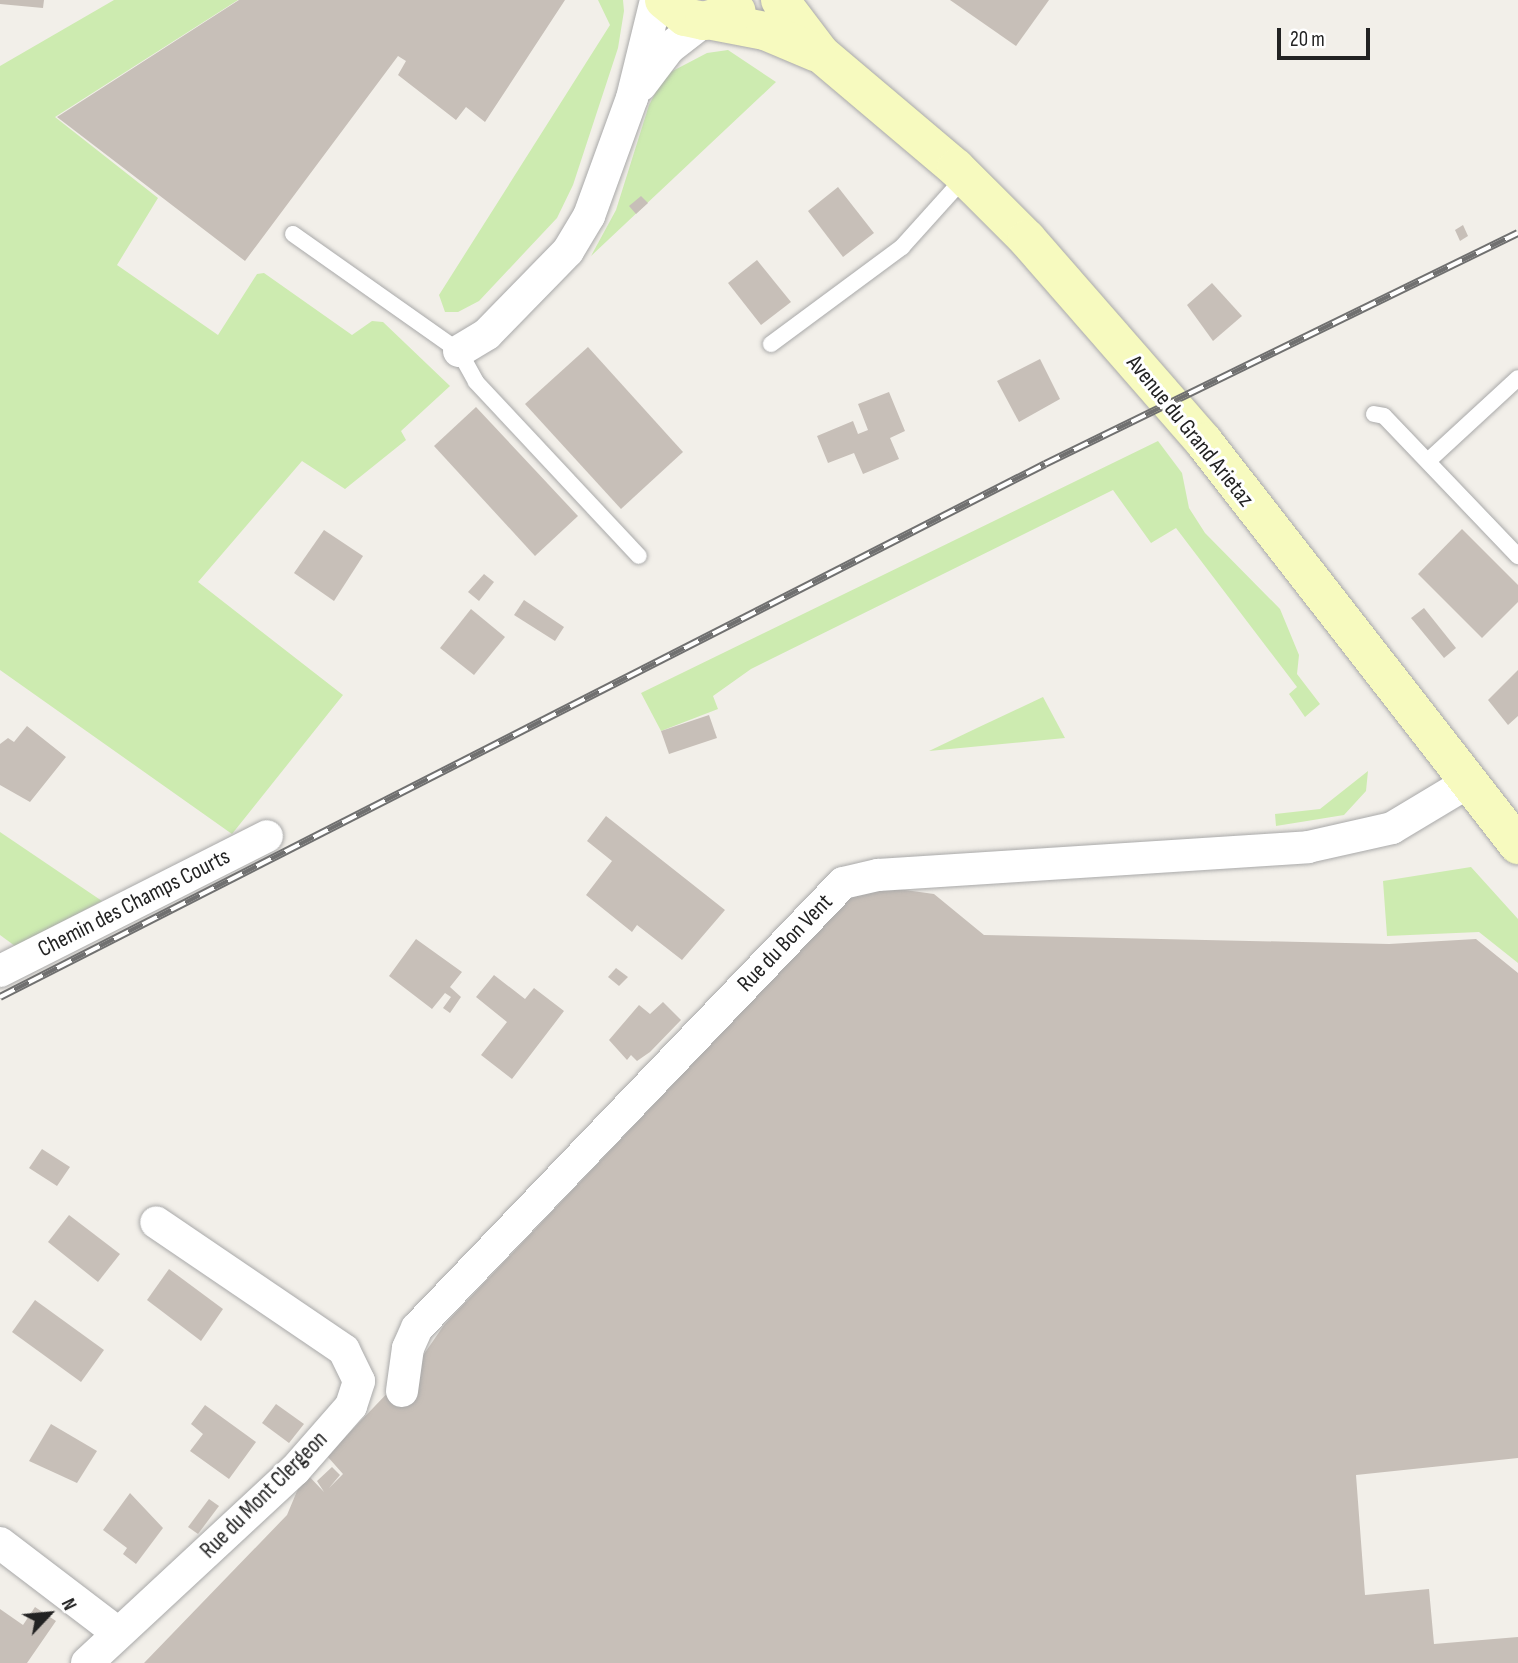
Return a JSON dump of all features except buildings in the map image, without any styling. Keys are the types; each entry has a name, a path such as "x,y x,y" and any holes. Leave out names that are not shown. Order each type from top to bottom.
{"main road":[{"name":"Avenue du Grand Arietaz","path":"664,0 685,17 765,31 821,54"},
{"path":"708,21 731,15 748,0"},
{"name":"Avenue du Grand Arietaz","path":"780,0 821,54 965,177 1027,239 1204,442 1467,783 1518,845"}],"street":[{"path":"459,351 486,334 568,251 589,216 632,97 656,0"},
{"path":"632,97 669,48 708,21"},
{"name":"Rue du Bon Vent","path":"402,1391 408,1348 417,1328 843,883 870,876 1308,847 1392,828 1467,783"},
{"name":"Chemin des Champs Courts","path":"0,971 267,836"},
{"name":"Rue du Mont Clergeon","path":"87,1663 295,1470 351,1406 359,1381 344,1350 156,1222"},
{"path":"0,1543 118,1633"}],"lane":[{"path":"771,344 902,247 965,177"},
{"path":"293,234 459,351 476,382 639,556"},
{"path":"1428,461 1518,378"},
{"path":"1374,414 1384,416 1518,556"}],"green space":[{"path":"114,0 238,0 55,117 158,198 117,265 218,335 257,274 264,273 352,335 372,321 383,322 450,386 401,431 406,440 345,489 302,461 198,582 343,695 232,834 0,670 0,66"},
{"path":"598,0 623,0 624,11 618,48 573,185 557,218 479,301 458,312 445,312 439,295 610,25"},
{"path":"728,50 776,82 591,256 616,210 649,105 665,75 707,53"},
{"path":"1158,441 1182,473 1189,508 1205,533 1280,609 1299,655 1297,674 1320,704 1305,717 1289,694 1297,687 1176,528 1151,543 1113,490 751,669 713,696 718,709 661,731 641,693"},
{"path":"1043,697 1065,738 929,751 977,728"},
{"path":"1368,771 1366,791 1344,815 1276,826 1275,814 1320,809"},
{"path":"0,832 102,901 15,946 0,935"},
{"path":"1471,867 1518,919 1518,963 1479,932 1387,936 1383,881"}],"railway":[{"path":"0,997 1045,464 1518,233"}]}
